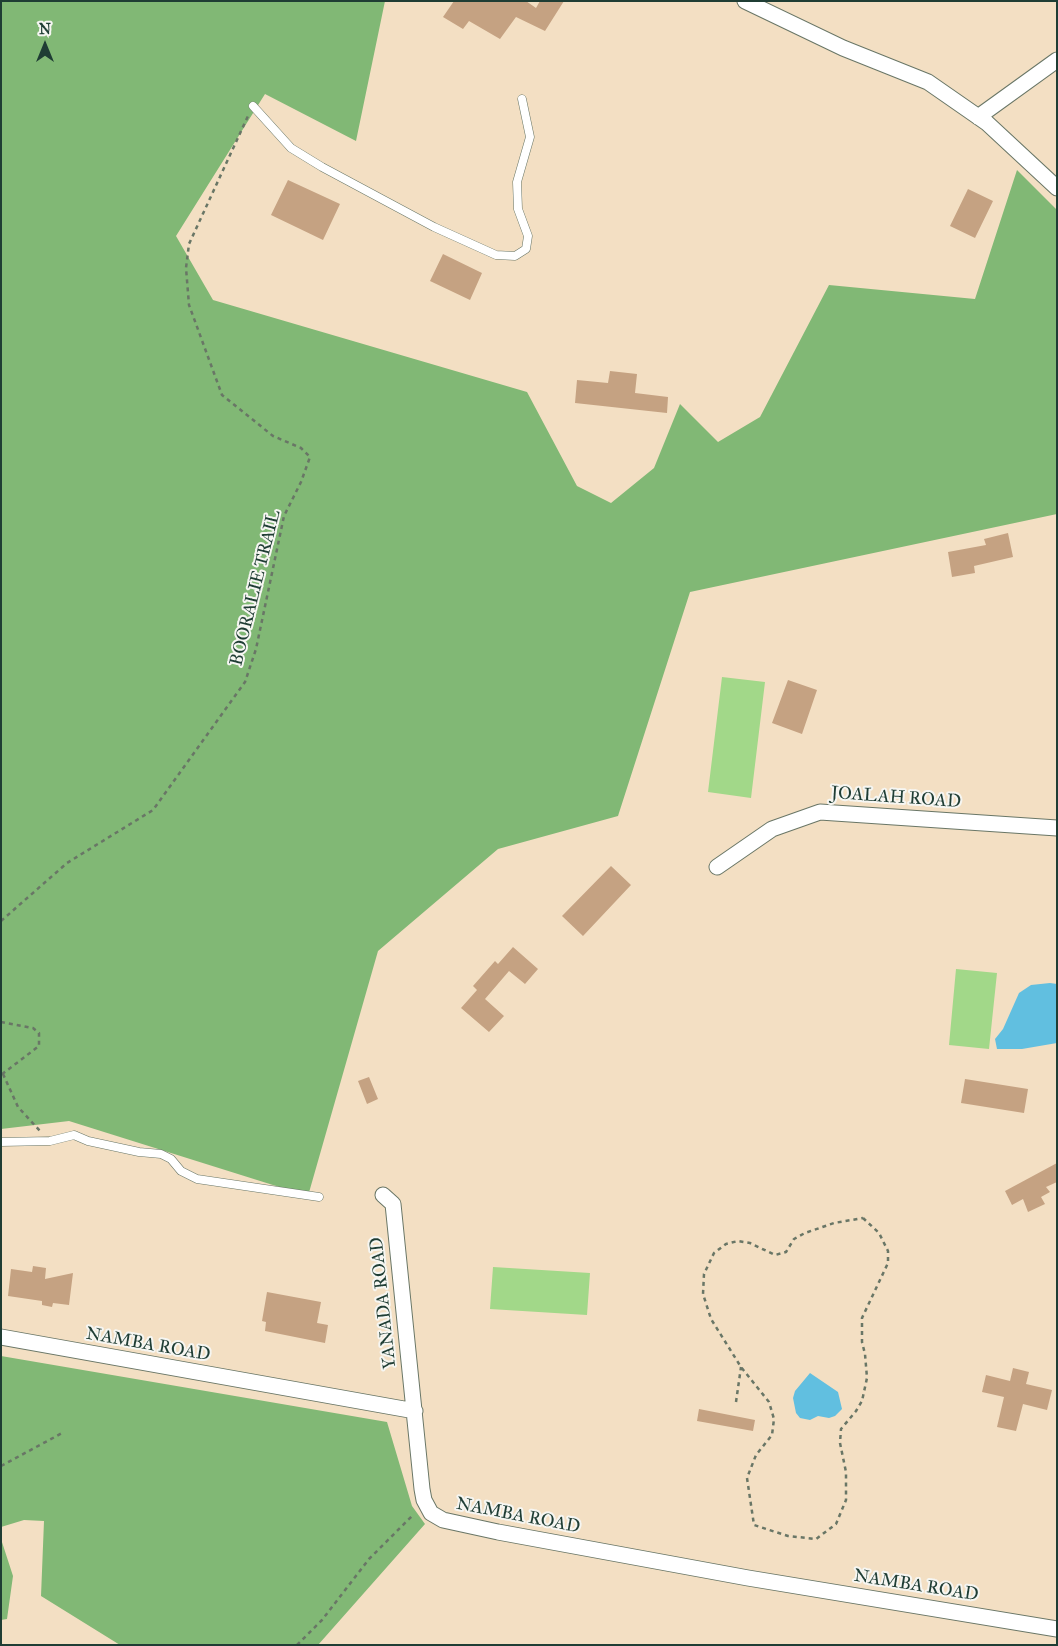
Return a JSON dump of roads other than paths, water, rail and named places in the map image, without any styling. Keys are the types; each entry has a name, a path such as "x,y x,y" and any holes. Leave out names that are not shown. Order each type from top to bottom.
{"street":[{"path":"745,1 843,48 928,82 978,117 1057,188"},
{"path":"978,117 1057,60"},
{"name":"JOALAH ROAD","path":"717,866 772,829 820,812 1057,828"},
{"name":"YANADA ROAD","path":"383,1195 393,1204 414,1411"},
{"name":"NAMBA ROAD","path":"1,1337 414,1411 424,1500 431,1513 443,1520 498,1532 748,1578 1057,1629"}],"lane":[{"path":"253,106 291,148 322,166 434,227 496,255 515,256 526,249 528,236 518,209 517,182 530,137 522,99"},
{"path":"1,1142 50,1141 74,1135 88,1141 139,1152 161,1154 171,1159 181,1172 197,1180 319,1197"}],"water":[{"path":"1057,984 1057,1043 1022,1049 997,1049 995,1039 1003,1029 1019,993 1031,985"},
{"path":"810,1373 838,1392 842,1409 835,1416 829,1418 818,1416 810,1420 800,1418 796,1413 793,1398 795,1391"}]}
